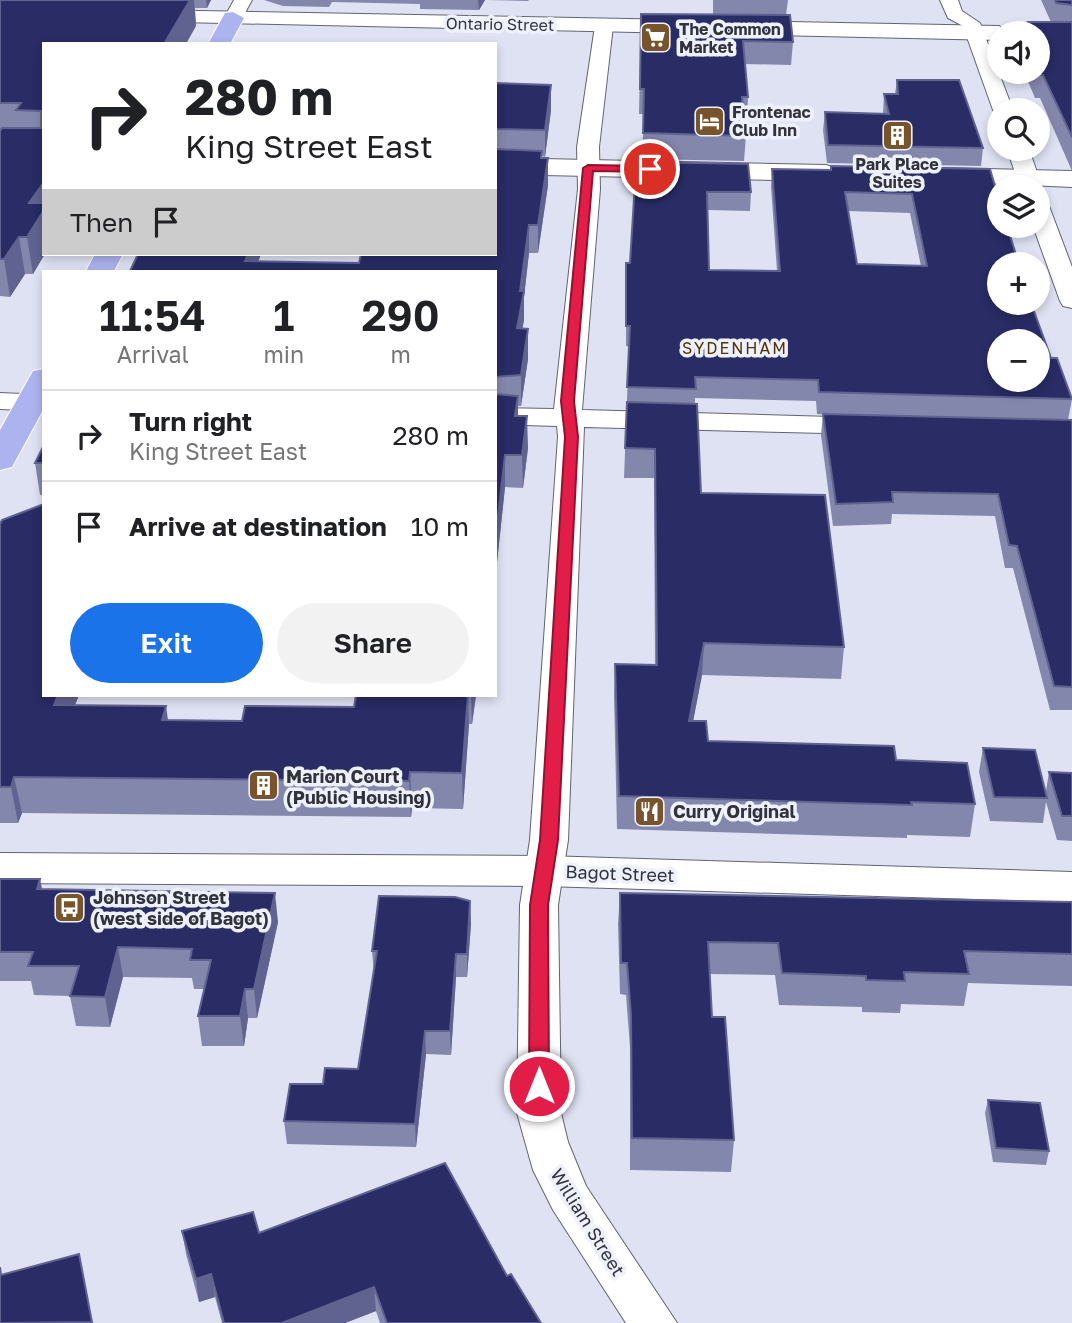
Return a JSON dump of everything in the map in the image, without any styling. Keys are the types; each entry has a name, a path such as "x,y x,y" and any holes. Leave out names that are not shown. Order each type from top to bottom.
{"main road":[{"name":"Ontario Street","path":"122,15 238,9 604,26 973,28 987,31"},
{"path":"220,42 238,9"},
{"path":"497,166 857,174"},
{"path":"912,176 987,180"},
{"path":"1050,181 1072,179"},
{"path":"0,460 30,396"},
{"name":"Bagot Street","path":"0,868 545,871 1072,887"}],"street":[{"path":"949,0 954,14 973,28 999,98"},
{"path":"973,28 979,12 974,0"},
{"name":"William Street","path":"604,26 567,401 572,437 545,871 539,905 539,1113 543,1141 559,1181 653,1323"},
{"path":"1049,238 1072,301"},
{"path":"497,416 892,426"}],"building":[{"path":"0,0 190,0 165,42 42,42 42,185 29,203 42,203 42,213 27,237 19,237 4,259 0,259 0,131 2,128 41,128 41,111 16,110 21,103 0,103"},
{"path":"1055,0 1072,0 1072,5 1056,3"},
{"path":"641,14 790,15 793,42 743,41 748,97 742,97 746,136 643,133 644,89 640,89"},
{"path":"1050,22 1072,22 1072,137 1047,84 1050,84"},
{"path":"897,80 959,80 983,148 828,145 825,112 889,114 884,94 898,94"},
{"path":"497,83 551,85 545,130 497,129"},
{"path":"497,149 542,151 541,158 548,158 538,225 529,225 520,291 524,291 517,328 528,329 521,375 497,377 497,270 130,270 137,256 247,256 245,261 359,263 361,256 497,256"},
{"path":"642,162 748,164 751,192 707,192 709,270 780,271 772,169 831,170 831,166 990,169 992,175 987,175 987,238 1011,238 1015,252 987,252 987,315 1035,315 1040,329 987,329 987,392 1050,392 1050,355 1051,358 1057,358 1072,399 819,392 818,380 695,377 696,389 627,387 630,326 626,326 626,263 630,263 636,166 642,166","holes":["845,192 912,194 927,266 857,264"]},
{"path":"497,394 518,396 515,416 527,416 522,455 505,455 497,525"},
{"path":"627,402 697,404 701,493 825,495 844,647 704,643 689,721 706,721 708,741 894,746 896,760 967,763 975,804 911,802 912,805 619,796 615,664 657,665 655,449 625,448"},
{"path":"823,414 1072,420 1072,687 1054,686 1017,546 1009,545 998,494 892,492 893,502 836,504"},
{"path":"42,449 42,463 35,463"},
{"path":"42,505 42,697 57,697 54,705 166,706 162,720 242,721 245,706 354,707 356,697 468,697 462,773 410,772 409,781 14,777 11,787 0,787 2,520"},
{"path":"983,748 1035,750 1047,798 994,797"},
{"path":"1049,772 1072,773 1072,816 1062,816"},
{"path":"0,879 40,879 37,889 275,893 254,989 245,989 240,1016 198,1016 211,960 190,960 192,949 118,947 105,997 70,996 79,966 28,966 33,952 0,952"},
{"path":"620,893 1072,902 1072,954 964,951 969,974 904,972 905,981 866,980 866,976 782,973 778,943 708,942 712,1017 725,1017 734,1140 632,1138 631,1015 627,963 621,963"},
{"path":"379,896 455,897 470,901 467,954 456,954 450,1031 425,1031 415,1124 284,1121 290,1084 323,1084 325,1068 358,1069 377,951 372,951"},
{"path":"988,1100 1040,1103 1049,1151 996,1148"},
{"path":"445,1163 507,1276 511,1274 541,1323 387,1323 374,1287 282,1323 224,1323 211,1274 196,1279 182,1231 253,1212 259,1233"},
{"path":"79,1254 92,1322 0,1323 0,1267 1,1275"}],"place":[{"name":"The Common Market","path":"656,38"},
{"name":"Frontenac Club Inn","path":"709,121"},
{"name":"Park Place Suites","path":"897,135"},
{"name":"Marion Court (Public Housing)","path":"263,786"},
{"name":"Curry Original","path":"650,811"},
{"name":"Johnson Street (west side of Bagot)","path":"70,907"}],"district":[{"name":"SYDENHAM","path":"735,348"}],"route":[{"path":"539,1086 539,905 549,840 572,437 567,401 589,189 588,168 650,169"}]}
